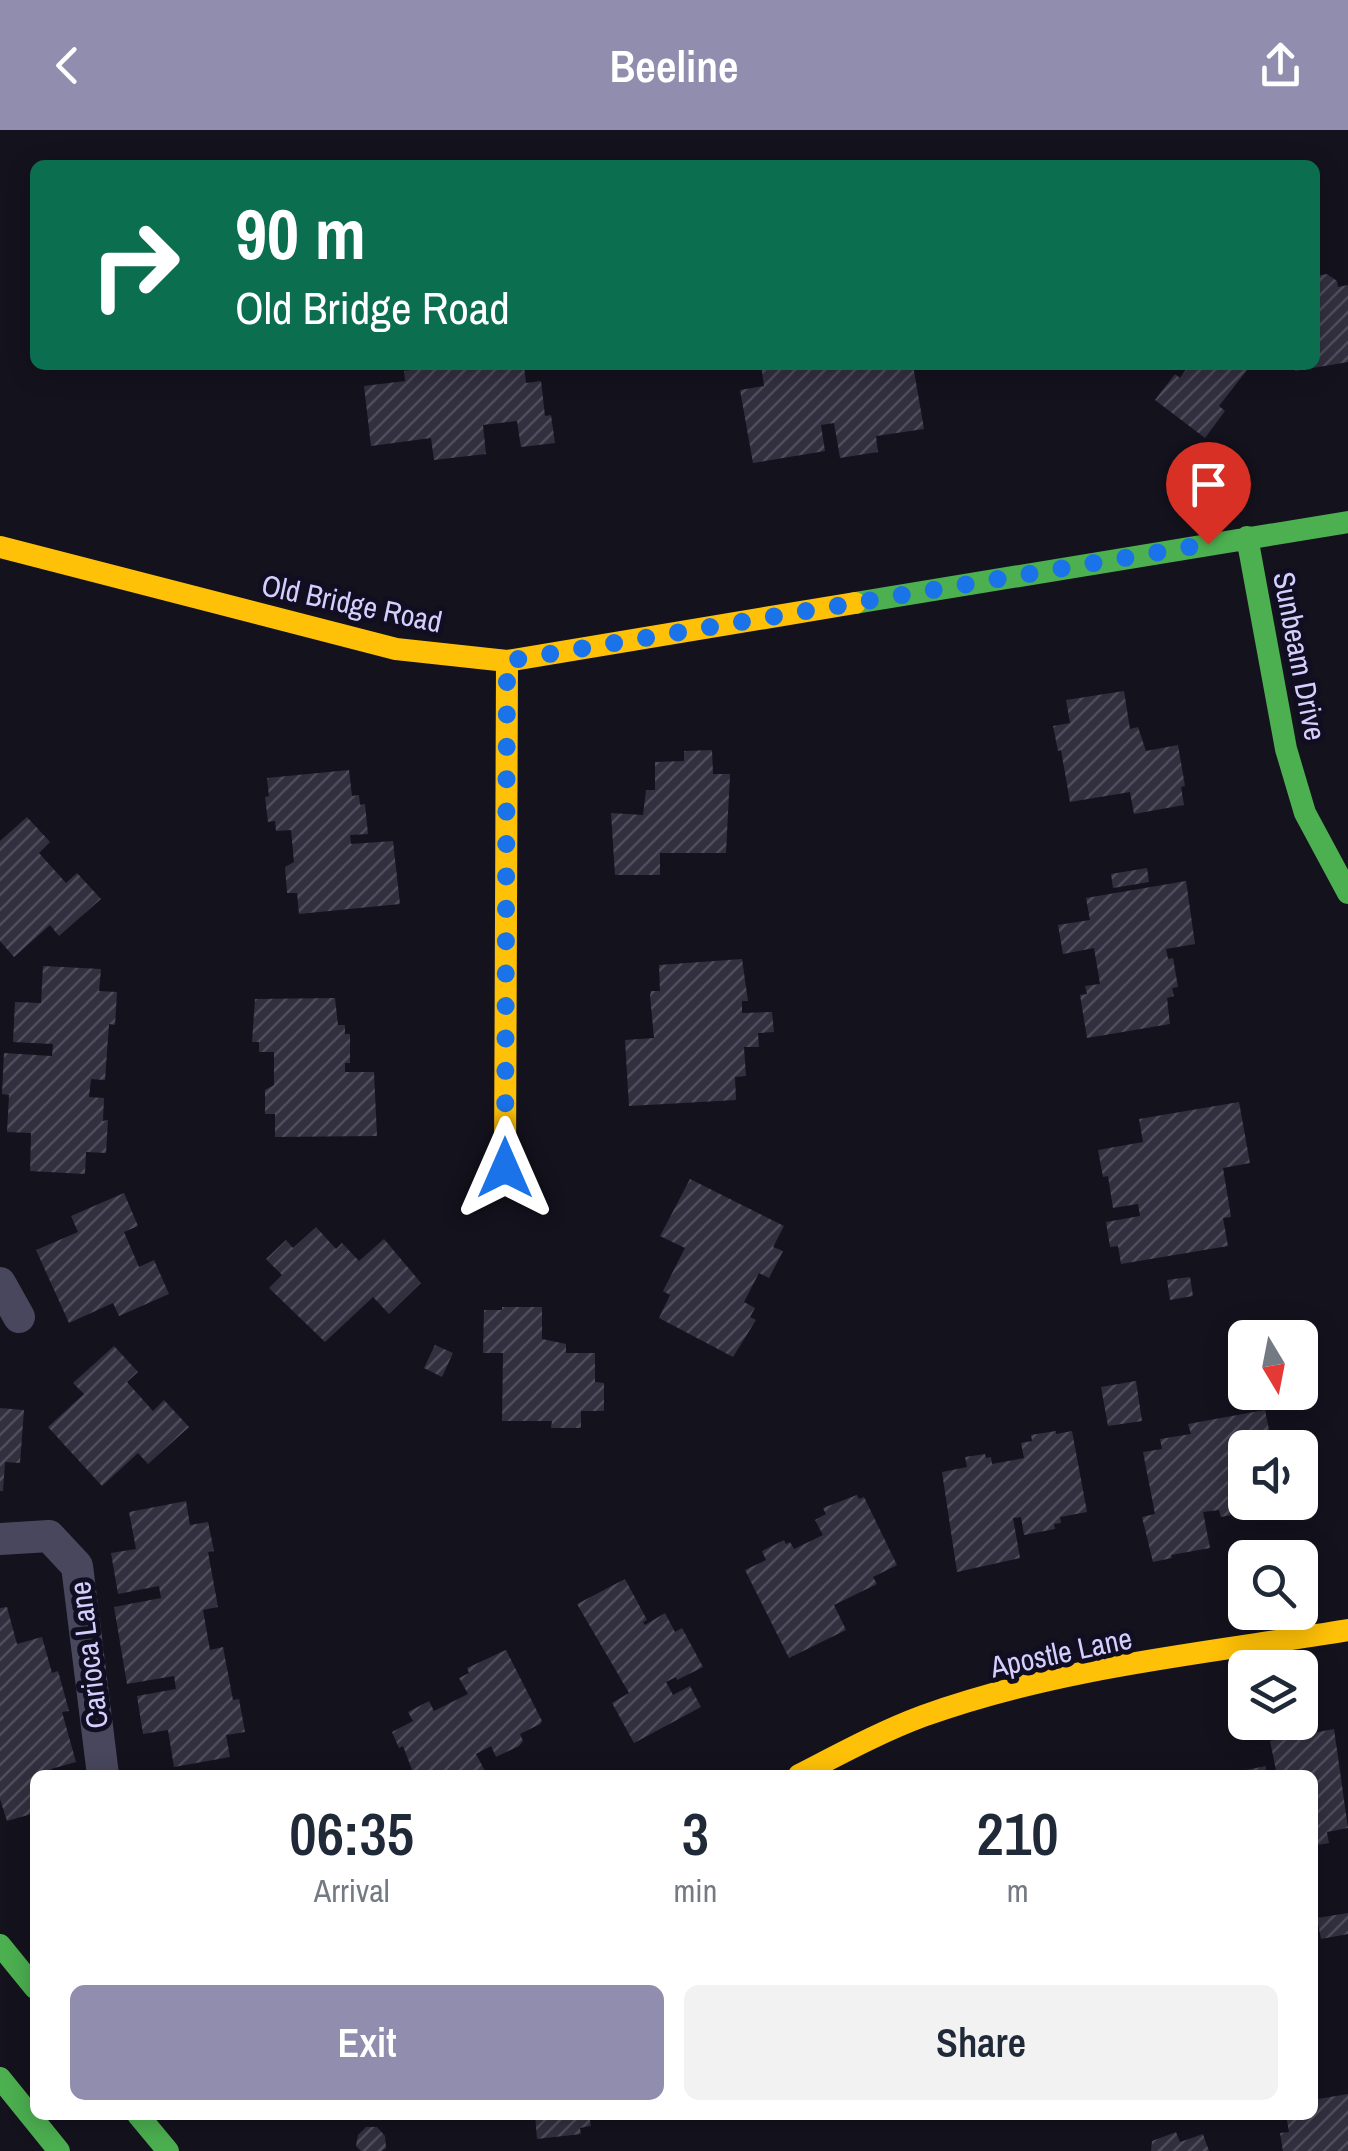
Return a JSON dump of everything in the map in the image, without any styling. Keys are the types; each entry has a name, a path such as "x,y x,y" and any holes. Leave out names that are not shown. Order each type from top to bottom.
{"street":[{"name":"Old Bridge Road","path":"0,548 396,649 507,661 1348,522"},
{"name":"Sunbeam Drive","path":"1248,537 1286,749 1305,813 1348,893"},
{"path":"505,1168 507,661"},
{"path":"0,1283 19,1317"},
{"name":"Carioca Lane","path":"0,1539 49,1536 78,1566 101,1770"},
{"name":"Apostle Lane","path":"809,1770 878,1735 942,1709 1058,1679 1348,1630"},
{"path":"0,1945 30,1982"},
{"path":"0,2078 30,2115"},
{"path":"34,2120 59,2151"},
{"path":"142,2120 168,2151"}],"building":[{"path":"1327,274 1337,281 1338,287 1348,285 1348,362 1320,367 1320,275"},
{"path":"525,370 526,383 541,381 545,416 551,415 555,443 521,447 517,421 483,425 486,454 434,460 431,438 371,446 364,386 405,381 404,371"},
{"path":"762,370 914,370 924,429 876,436 878,452 840,458 834,423 821,425 825,451 753,463 740,390 764,386"},
{"path":"1186,370 1247,370 1219,406 1225,411 1205,438 1155,400 1175,374 1180,378"},
{"path":"1124,691 1130,729 1138,727 1146,751 1178,745 1184,805 1134,814 1130,792 1070,802 1053,726 1070,723 1066,700"},
{"path":"712,750 713,774 730,774 726,853 660,853 660,875 615,875 611,813 643,815 646,790 655,790 655,762 684,761 684,751"},
{"path":"349,770 352,796 359,795 360,805 365,804 368,834 350,835 351,844 393,841 400,904 299,914 297,893 287,893 285,867 294,862 291,830 276,831 275,821 268,822 267,778"},
{"path":"27,817 50,842 39,853 66,883 77,873 101,899 59,936 50,925 14,957 0,941 0,841"},
{"path":"1147,868 1149,882 1113,888 1111,874"},
{"path":"1186,881 1195,944 1166,949 1168,959 1173,958 1178,987 1172,988 1174,996 1167,998 1170,1024 1087,1038 1080,995 1087,994 1085,986 1100,984 1094,948 1063,954 1058,925 1090,920 1086,898"},
{"path":"742,959 748,1001 742,1001 742,1013 772,1012 774,1032 758,1033 759,1047 744,1047 746,1076 735,1077 736,1100 629,1106 625,1040 654,1038 650,996 651,991 660,991 659,965"},
{"path":"43,966 101,969 99,991 117,992 115,1025 109,1024 105,1080 91,1079 89,1097 104,1098 103,1121 108,1120 106,1153 86,1152 85,1174 30,1171 31,1133 7,1132 9,1095 2,1094 4,1053 52,1056 53,1044 13,1042 15,1002 41,1003"},
{"path":"335,998 338,1025 345,1025 345,1034 350,1034 350,1063 345,1063 345,1072 374,1072 377,1136 275,1137 275,1114 265,1114 265,1090 274,1085 274,1052 259,1052 259,1042 252,1042 255,999"},
{"path":"1239,1102 1250,1163 1223,1168 1231,1217 1223,1218 1228,1246 1121,1264 1118,1246 1110,1247 1106,1222 1140,1216 1138,1204 1113,1208 1108,1176 1103,1177 1098,1150 1143,1142 1139,1119"},
{"path":"690,1179 784,1226 773,1247 783,1251 769,1278 759,1273 744,1302 755,1308 750,1317 756,1320 733,1357 659,1318 670,1295 663,1291 685,1248 660,1236"},
{"path":"124,1193 138,1226 124,1232 139,1267 154,1260 169,1294 119,1316 113,1303 69,1323 36,1250 78,1232 71,1216"},
{"path":"316,1227 336,1249 342,1243 359,1261 384,1239 421,1283 389,1314 373,1297 325,1342 269,1288 282,1275 266,1259 286,1240 293,1248"},
{"path":"1190,1277 1193,1296 1170,1300 1167,1280"},
{"path":"542,1307 542,1339 566,1344 566,1353 595,1353 595,1382 604,1383 604,1411 581,1411 581,1428 551,1428 552,1421 502,1421 503,1353 483,1353 484,1310"},
{"path":"435,1345 453,1353 442,1377 424,1368"},
{"path":"114,1346 138,1372 127,1382 153,1411 164,1400 189,1427 148,1464 138,1453 102,1486 48,1427 84,1394 73,1383"},
{"path":"1136,1381 1142,1421 1108,1426 1101,1387"},
{"path":"0,1408 24,1410 20,1463 5,1462 3,1491 0,1491"},
{"path":"1265,1410 1269,1430 1228,1430 1228,1516 1221,1517 1219,1510 1203,1512 1210,1548 1153,1562 1142,1517 1155,1514 1143,1452 1162,1449 1160,1439 1191,1434 1188,1424"},
{"path":"1072,1431 1087,1512 1060,1517 1061,1523 1054,1524 1055,1529 1024,1535 1021,1517 1013,1518 1020,1558 957,1572 942,1472 967,1467 965,1457 985,1454 986,1458 991,1457 992,1464 1024,1458 1021,1443 1032,1441 1031,1435"},
{"path":"857,1495 859,1499 864,1497 897,1565 873,1577 877,1584 834,1605 846,1630 789,1658 745,1570 766,1560 762,1551 784,1540 794,1549 823,1535 815,1520 826,1514 823,1508"},
{"path":"186,1501 190,1525 208,1522 214,1551 208,1552 218,1607 203,1610 210,1650 223,1647 233,1700 239,1699 245,1732 226,1735 230,1757 174,1767 168,1730 143,1734 137,1696 176,1689 174,1676 127,1684 114,1607 161,1598 159,1586 118,1594 111,1553 136,1549 129,1512"},
{"path":"625,1579 647,1620 645,1625 665,1613 675,1632 682,1628 703,1667 666,1682 673,1695 690,1686 701,1707 634,1743 612,1703 629,1693 577,1604"},
{"path":"7,1607 17,1644 42,1637 52,1673 58,1671 69,1711 62,1712 76,1762 51,1770 30,1770 30,1814 7,1821 0,1799 0,1608"},
{"path":"506,1650 542,1721 520,1734 523,1741 519,1746 496,1757 491,1746 476,1754 484,1770 412,1770 403,1746 399,1748 392,1732 413,1721 408,1712 429,1701 434,1711 468,1694 459,1678 469,1673 467,1668"},
{"path":"1334,1729 1348,1828 1327,1832 1329,1843 1318,1845 1318,1770 1276,1770 1270,1741 1318,1740 1318,1732"},
{"path":"1348,1913 1348,1934 1321,1939 1318,1918"},
{"path":"1348,2094 1348,2151 1283,2151 1280,2133 1289,2132 1287,2120 1318,2120 1318,2099"},
{"path":"535,2120 590,2120 591,2126 580,2128 581,2134 537,2139"},
{"path":"366,2127 377,2127 385,2136 386,2148 361,2151 356,2146 358,2135"},
{"path":"1176,2132 1180,2142 1203,2134 1209,2151 1151,2151 1152,2141"}],"traffic: fast":[{"path":"855,603 1348,522"},
{"path":"1247,537 1286,749 1305,813 1348,893"},
{"path":"0,1945 30,1982"},
{"path":"0,2078 30,2115"},
{"path":"34,2120 59,2151"},
{"path":"142,2120 168,2151"}],"traffic: slow":[{"path":"0,547 396,649 507,661 855,603"},
{"path":"505,1168 507,661"},
{"path":"809,1770 907,1722 1027,1685 1133,1663 1348,1630"}],"route":[{"path":"505,1168 507,661 1208,544"}]}
